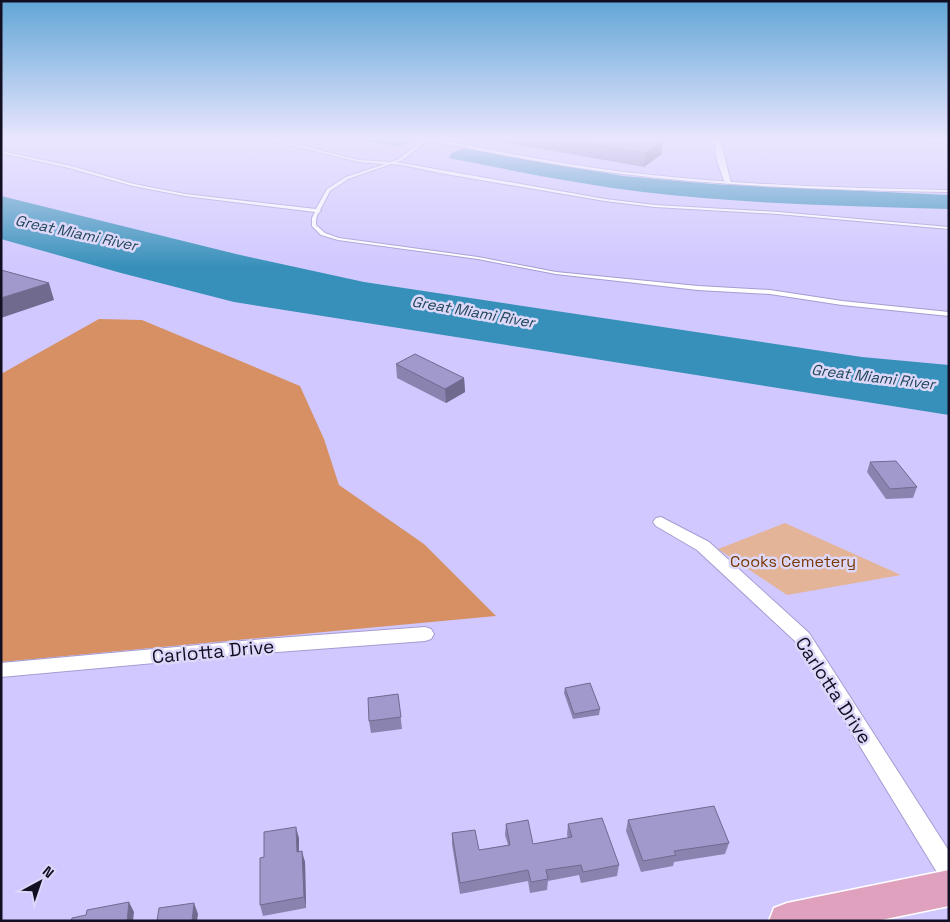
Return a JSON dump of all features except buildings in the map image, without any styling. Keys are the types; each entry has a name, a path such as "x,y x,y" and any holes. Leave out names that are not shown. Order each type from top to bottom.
{"main road":[{"path":"788,921 856,915 949,888"}],"street":[{"name":"Carlotta Drive","path":"661,522 703,546 803,638 949,871"},
{"name":"Carlotta Drive","path":"1,670 264,646 425,634"}],"lane":[{"path":"125,181 185,195 319,211"},
{"path":"341,181 328,190 313,221 316,229 330,237 478,258 556,273 671,286 770,292 850,304 949,314"},
{"path":"495,181 637,204 778,213 949,228"},
{"path":"729,181 949,191"}],"green space":[{"name":"Cooks Cemetery","path":"785,523 901,575 787,595 718,549"}],"shaded area":[{"path":"99,319 142,320 300,386 324,439 339,485 424,544 496,616 1,662 1,374"}],"water":[{"path":"570,181 679,181 949,195 949,209 757,202 619,189"},
{"name":"Great Miami River","path":"1,196 236,254 364,282 862,357 949,365 949,415 234,302 1,239"}]}
